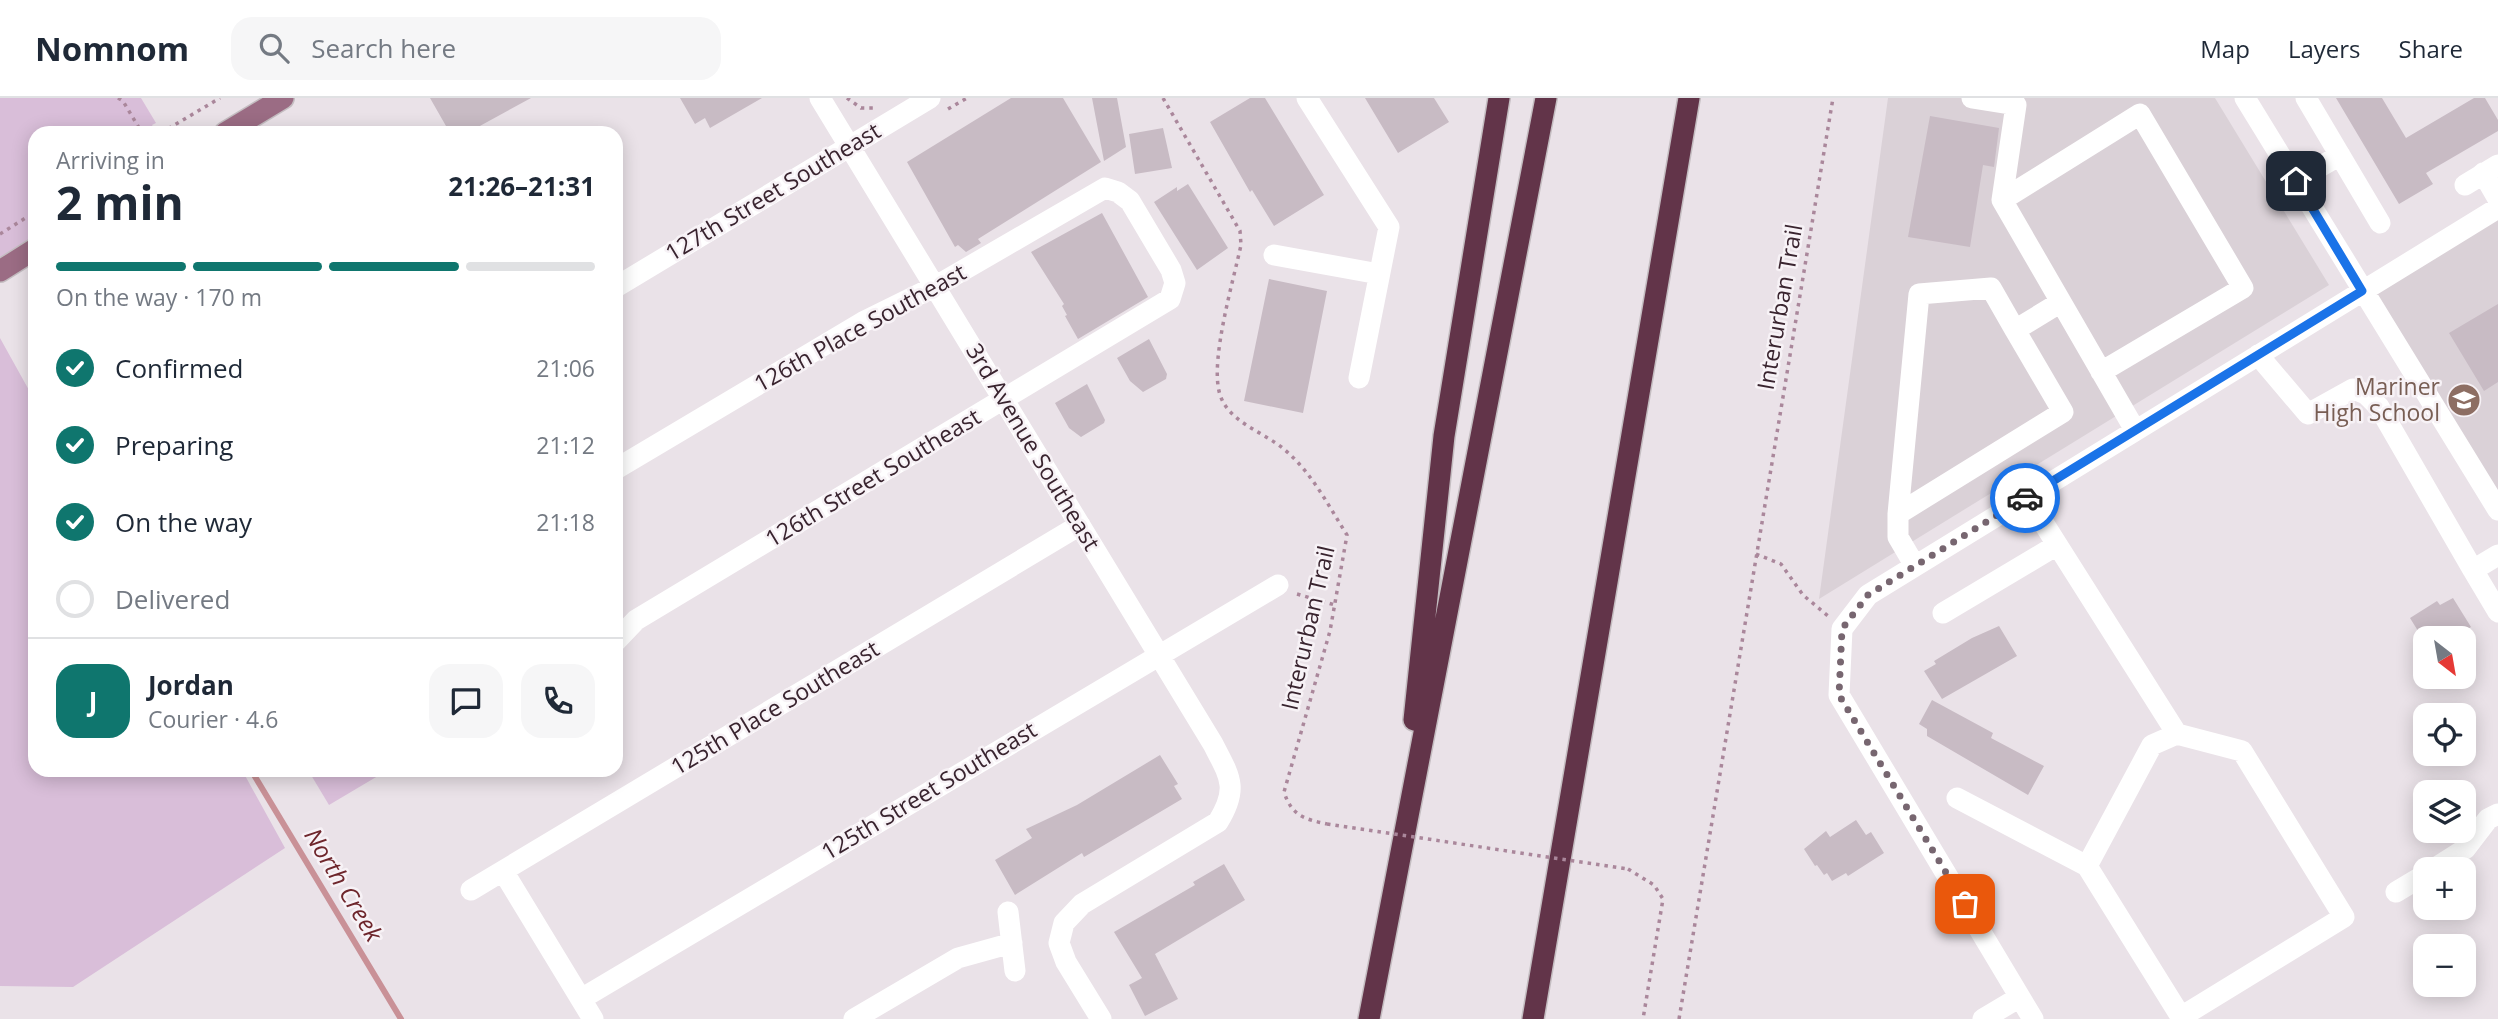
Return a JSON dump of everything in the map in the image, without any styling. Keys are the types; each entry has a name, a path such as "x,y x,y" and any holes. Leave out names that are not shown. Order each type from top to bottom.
{"highway":[{"path":"1398,865 1444,436 1499,98"},
{"path":"1368,1019 1546,98"},
{"path":"1533,1019 1689,98"},
{"path":"1685,121 1697,98"}],"main road":[{"path":"237,126 283,98"},
{"path":"0,271 28,253"}],"street":[{"name":"3rd Avenue Southeast","path":"820,98 1159,654 1231,778 1231,801 1218,822 1082,904 1064,923 1059,943 1066,962 1101,1019"},
{"name":"127th Street Southeast","path":"623,283 930,98"},
{"path":"1307,98 1389,227 1359,378"},
{"path":"1972,98 2016,105 2002,200 2135,430"},
{"path":"2245,98 2498,510"},
{"path":"2306,98 2380,223"},
{"path":"2002,200 2140,114 2243,288 2101,372"},
{"path":"2296,181 2340,155"},
{"path":"2465,185 2491,169 2498,199"},
{"name":"126th Place Southeast","path":"623,465 863,322 936,286 1105,188"},
{"name":"126th Street Southeast","path":"626,618 1004,400 1170,299 1175,283 1171,270 1130,201 1118,192 1105,188"},
{"path":"2033,1019 1839,695 1842,629 1868,595 2498,208"},
{"path":"1274,256 1379,274"},
{"path":"1898,514 2063,412 1991,288 1919,294 1898,514 1898,537 1915,566"},
{"path":"2015,330 2061,302"},
{"path":"2258,355 2308,414 2353,389 2366,394 2379,407 2498,612"},
{"path":"2027,497 2177,734"},
{"name":"125th Place Southeast","path":"471,890 1080,525"},
{"path":"1942,613 2057,545"},
{"path":"2473,570 2498,555"},
{"name":"125th Street Southeast","path":"581,999 1278,585"},
{"path":"1957,798 2087,866 2181,1017 2344,917 2242,751 2177,734 2152,745 2087,866"},
{"path":"2452,857 2465,849 2488,819 2498,814"},
{"path":"503,872 593,1019"},
{"path":"2396,892 2413,882"},
{"path":"1008,912 1015,971"},
{"path":"854,1019 958,958 1012,943"},
{"path":"1983,1019 2020,997"}],"path":[{"path":"118,98 124,101 138,126"},
{"path":"174,126 220,98"},
{"path":"847,98 861,108 874,108 876,116"},
{"name":"Interurban Trail","path":"1163,98 1240,231 1241,245 1216,370 1219,394 1231,415 1283,448 1306,470 1347,535 1335,605 1284,792 1289,805 1300,818 1327,824 1628,869 1654,885 1663,899 1643,1019"},
{"name":"Interurban Trail","path":"1679,1019 1833,98"},
{"path":"0,234 28,216"},
{"path":"1756,554 1780,564 1803,595 1842,629"},
{"path":"1278,585 1305,598 1335,605"}],"shaded area":[{"path":"0,98 141,98 156,123 153,126 28,126 28,253 0,271"},
{"path":"1888,98 2215,98 2329,285 1819,599"},
{"name":"Mariner High School","path":"2498,208 2498,510 2362,291"},
{"path":"0,338 28,388 28,777 246,777 285,848 73,987 0,986"},
{"path":"312,777 376,777 329,805"}],"building":[{"path":"430,98 531,98 480,126 446,126"},
{"path":"680,98 762,98 710,128 705,118 695,124"},
{"path":"1011,98 1063,98 1101,162 978,239 981,243 966,252 958,245 955,247 907,162"},
{"path":"1092,98 1117,98 1126,147 1104,161"},
{"path":"1250,98 1265,98 1324,195 1274,226 1252,190 1250,192 1210,122"},
{"path":"1365,98 1434,98 1449,122 1398,153"},
{"path":"2336,98 2382,98 2406,138 2474,98 2485,98 2498,120 2498,131 2426,173 2433,184 2399,204"},
{"path":"1930,116 1999,128 1994,167 1983,165 1970,247 1908,237"},
{"path":"1163,128 1172,168 1135,174 1129,134"},
{"path":"1188,184 1228,248 1197,270 1154,202 1177,187 1177,191"},
{"path":"1102,213 1148,297 1078,339 1065,316 1067,315 1062,306 1064,304 1031,252"},
{"path":"1269,279 1327,291 1303,413 1244,401"},
{"path":"2498,304 2498,382 2484,391 2449,333"},
{"path":"1149,339 1167,374 1166,379 1143,392 1130,381 1117,358"},
{"path":"1087,384 1105,420 1081,437 1069,428 1055,403"},
{"path":"2453,598 2470,626 2415,626 2410,618 2437,601 2440,605"},
{"path":"1999,626 2017,656 1942,699 1924,671 1936,664 1934,661 1972,638"},
{"path":"1932,700 1993,733 1991,738 2044,766 2028,795 1927,736 1927,729 1919,724"},
{"path":"1160,755 1178,784 1174,786 1182,799 1084,857 1082,853 1015,895 995,860 1032,838 1026,829 1077,805"},
{"path":"1856,820 1866,835 1871,832 1884,853 1848,876 1846,873 1832,881 1827,873 1824,875 1817,865 1815,866 1804,849 1826,831 1830,837"},
{"path":"1224,864 1245,900 1155,954 1178,999 1145,1016 1129,985 1142,978 1114,932 1195,885 1193,882"}],"waterway":[{"name":"North Creek","path":"255,777 401,1019"}],"way so far":[{"path":"1965,904 1839,695 1842,629 1868,595 2025,498"}],"place":[{"name":"Mariner High School","path":"2464,400"}],"route":[{"path":"2025,498 2362,291 2296,181"}]}
